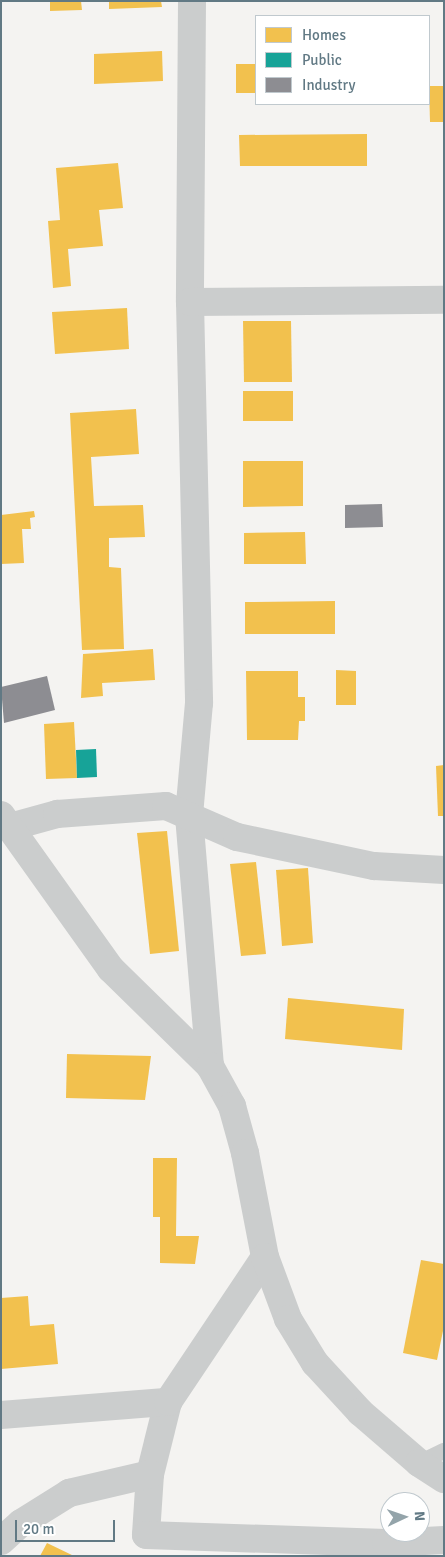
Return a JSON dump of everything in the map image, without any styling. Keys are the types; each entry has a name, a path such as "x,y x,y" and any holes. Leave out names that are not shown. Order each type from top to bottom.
{"street":[{"path":"192,1 190,302 198,703 189,816 210,1066"},
{"path":"190,302 444,300"},
{"path":"444,870 374,866 237,837 166,806 57,814 6,821 111,969 210,1066 232,1106 245,1152 265,1257 288,1319 315,1364 360,1412 419,1463 444,1479"},
{"path":"265,1257 168,1402 150,1474 146,1535 384,1549 444,1540"},
{"path":"1,1415 168,1402"},
{"path":"1,1541 21,1523 69,1493 150,1474"}],"lane":[{"path":"419,1463 444,1451"}],"building: Homes":[{"path":"50,1 81,1 82,10 50,11"},
{"path":"109,1 161,1 162,7 109,9"},
{"path":"162,51 163,81 94,84 94,54"},
{"path":"236,64 255,64 255,93 236,93"},
{"path":"430,86 444,86 444,122 430,122"},
{"path":"367,134 367,166 240,166 239,135"},
{"path":"118,163 123,208 99,210 103,246 68,249 71,286 53,288 48,221 60,220 56,168"},
{"path":"127,308 129,349 55,354 52,312"},
{"path":"243,321 291,321 292,382 244,382"},
{"path":"243,391 293,391 293,421 243,421"},
{"path":"136,409 139,454 91,457 94,506 143,505 145,537 109,538 109,567 121,568 124,649 82,650 70,413"},
{"path":"243,461 303,461 303,506 243,507"},
{"path":"34,511 35,517 30,518 31,529 22,529 24,563 1,564 1,515"},
{"path":"305,532 306,564 244,564 244,533"},
{"path":"335,601 335,634 245,634 245,602"},
{"path":"153,649 155,680 102,683 103,696 81,698 83,654"},
{"path":"336,670 356,671 356,705 336,705"},
{"path":"246,671 298,671 298,697 305,697 305,721 299,721 298,740 247,740"},
{"path":"74,722 77,778 46,779 44,724"},
{"path":"444,765 444,816 438,816 436,766"},
{"path":"167,831 179,951 150,954 137,833"},
{"path":"256,862 266,954 241,956 230,864"},
{"path":"308,868 313,943 282,946 276,870"},
{"path":"288,998 404,1009 402,1050 285,1039"},
{"path":"67,1054 151,1056 145,1100 66,1098"},
{"path":"153,1158 177,1158 176,1236 199,1236 195,1264 160,1263 160,1217 153,1217"},
{"path":"421,1260 444,1264 444,1326 437,1360 403,1353"},
{"path":"28,1296 30,1326 54,1324 58,1364 1,1369 1,1298"},
{"path":"47,1543 74,1556 40,1556"}],"building: Public":[{"path":"96,749 97,777 77,778 76,750"}],"building: Industry":[{"path":"382,504 383,527 345,528 345,505"},
{"path":"47,676 55,710 4,723 1,687"}]}
